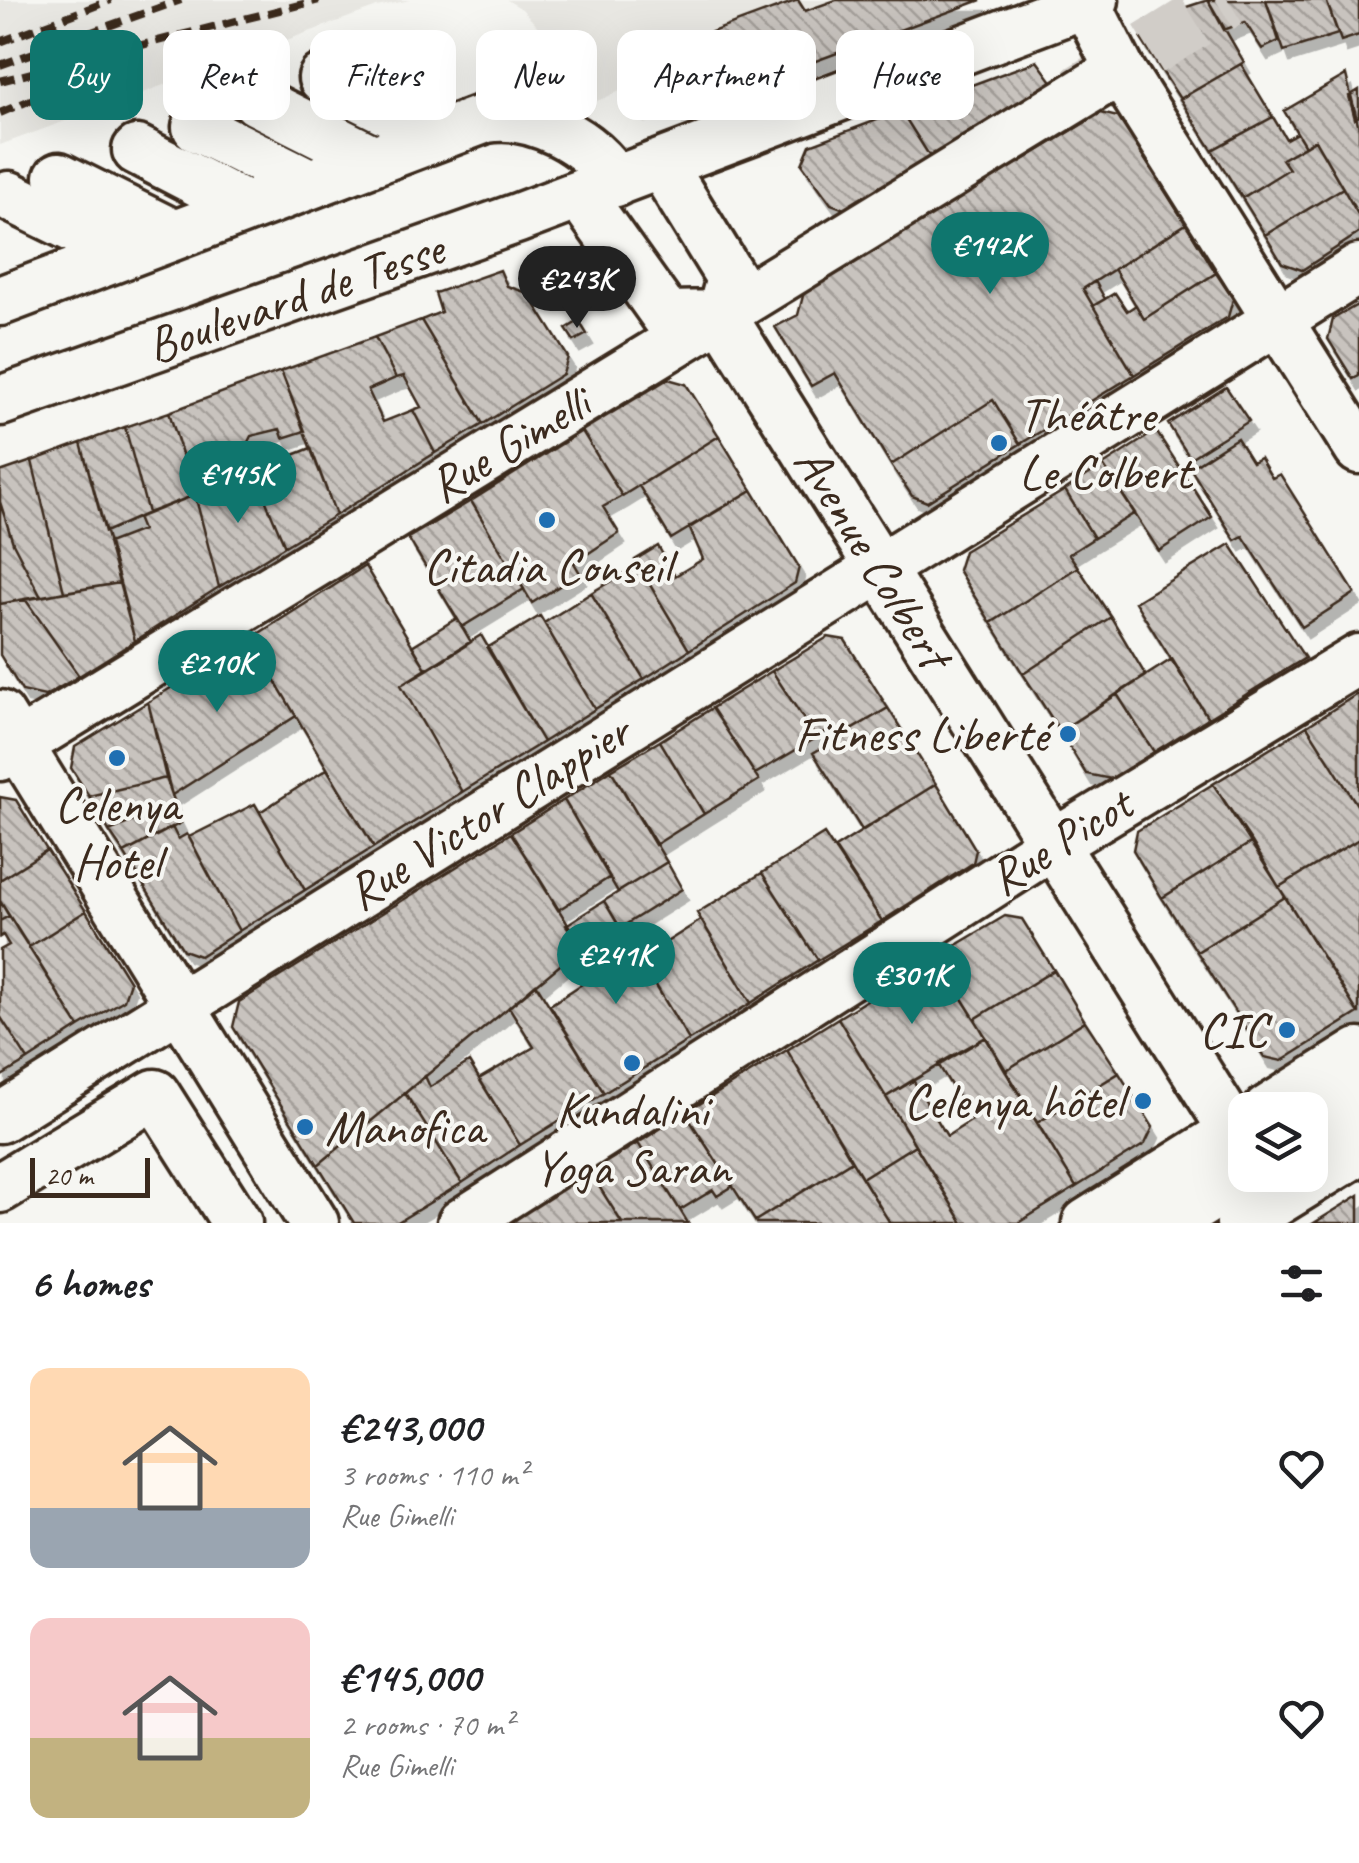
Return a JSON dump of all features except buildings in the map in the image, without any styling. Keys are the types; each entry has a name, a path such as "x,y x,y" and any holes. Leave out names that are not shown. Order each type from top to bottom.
{"main road":[{"path":"1328,1119 1359,1100"},
{"path":"1162,1223 1228,1156"}],"street":[{"path":"1091,1 1120,70 1359,449"},
{"name":"Boulevard de Tesse","path":"0,401 598,188 1091,1"},
{"name":"Rue Gimelli","path":"6,738 721,315 1120,70"},
{"path":"4,212 37,281 506,115 526,120 592,151 598,188 666,316 721,315 732,278 661,164"},
{"path":"212,121 324,178"},
{"path":"212,121 324,178"},
{"path":"212,121 324,178"},
{"path":"212,121 324,178"},
{"path":"212,121 324,178"},
{"name":"Rue Victor Clappier","path":"0,1118 1359,269"},
{"name":"Avenue Colbert","path":"721,315 1054,842 1228,1108"},
{"name":"Rue Picot","path":"462,1223 1054,842 1359,659"},
{"path":"6,738 314,1223"},
{"path":"1308,1092 1359,1054"},
{"path":"0,1188 154,1094 237,1223"},
{"path":"1087,1223 1228,1147"},
{"path":"1241,1223 1359,1150"}],"shaded area":[{"path":"0,0 410,0 377,7 290,39 290,30 163,30 163,85 143,93 143,30 30,30 30,120 68,120 0,145"},
{"path":"507,0 981,0 899,30 836,30 836,53 816,61 816,30 617,30 617,92 597,101 597,30 540,30 522,9"}],"tunnel":[{"path":"1078,93 1228,0"}],"railway":[{"path":"0,42 111,0"},
{"path":"0,65 181,0"},
{"path":"0,81 319,0"},
{"path":"0,113 30,100"}],"place":[{"name":"Théâtre Le Colbert","path":"999,443"},
{"name":"Citadia Conseil","path":"547,520"},
{"name":"Fitness Liberté","path":"1068,734"},
{"name":"Celenya Hotel","path":"117,758"},
{"name":"CIC","path":"1287,1030"},
{"name":"Kundalini Yoga Saran","path":"632,1063"},
{"name":"Celenya hôtel","path":"1143,1101"},
{"name":"Manofica","path":"305,1127"}]}
